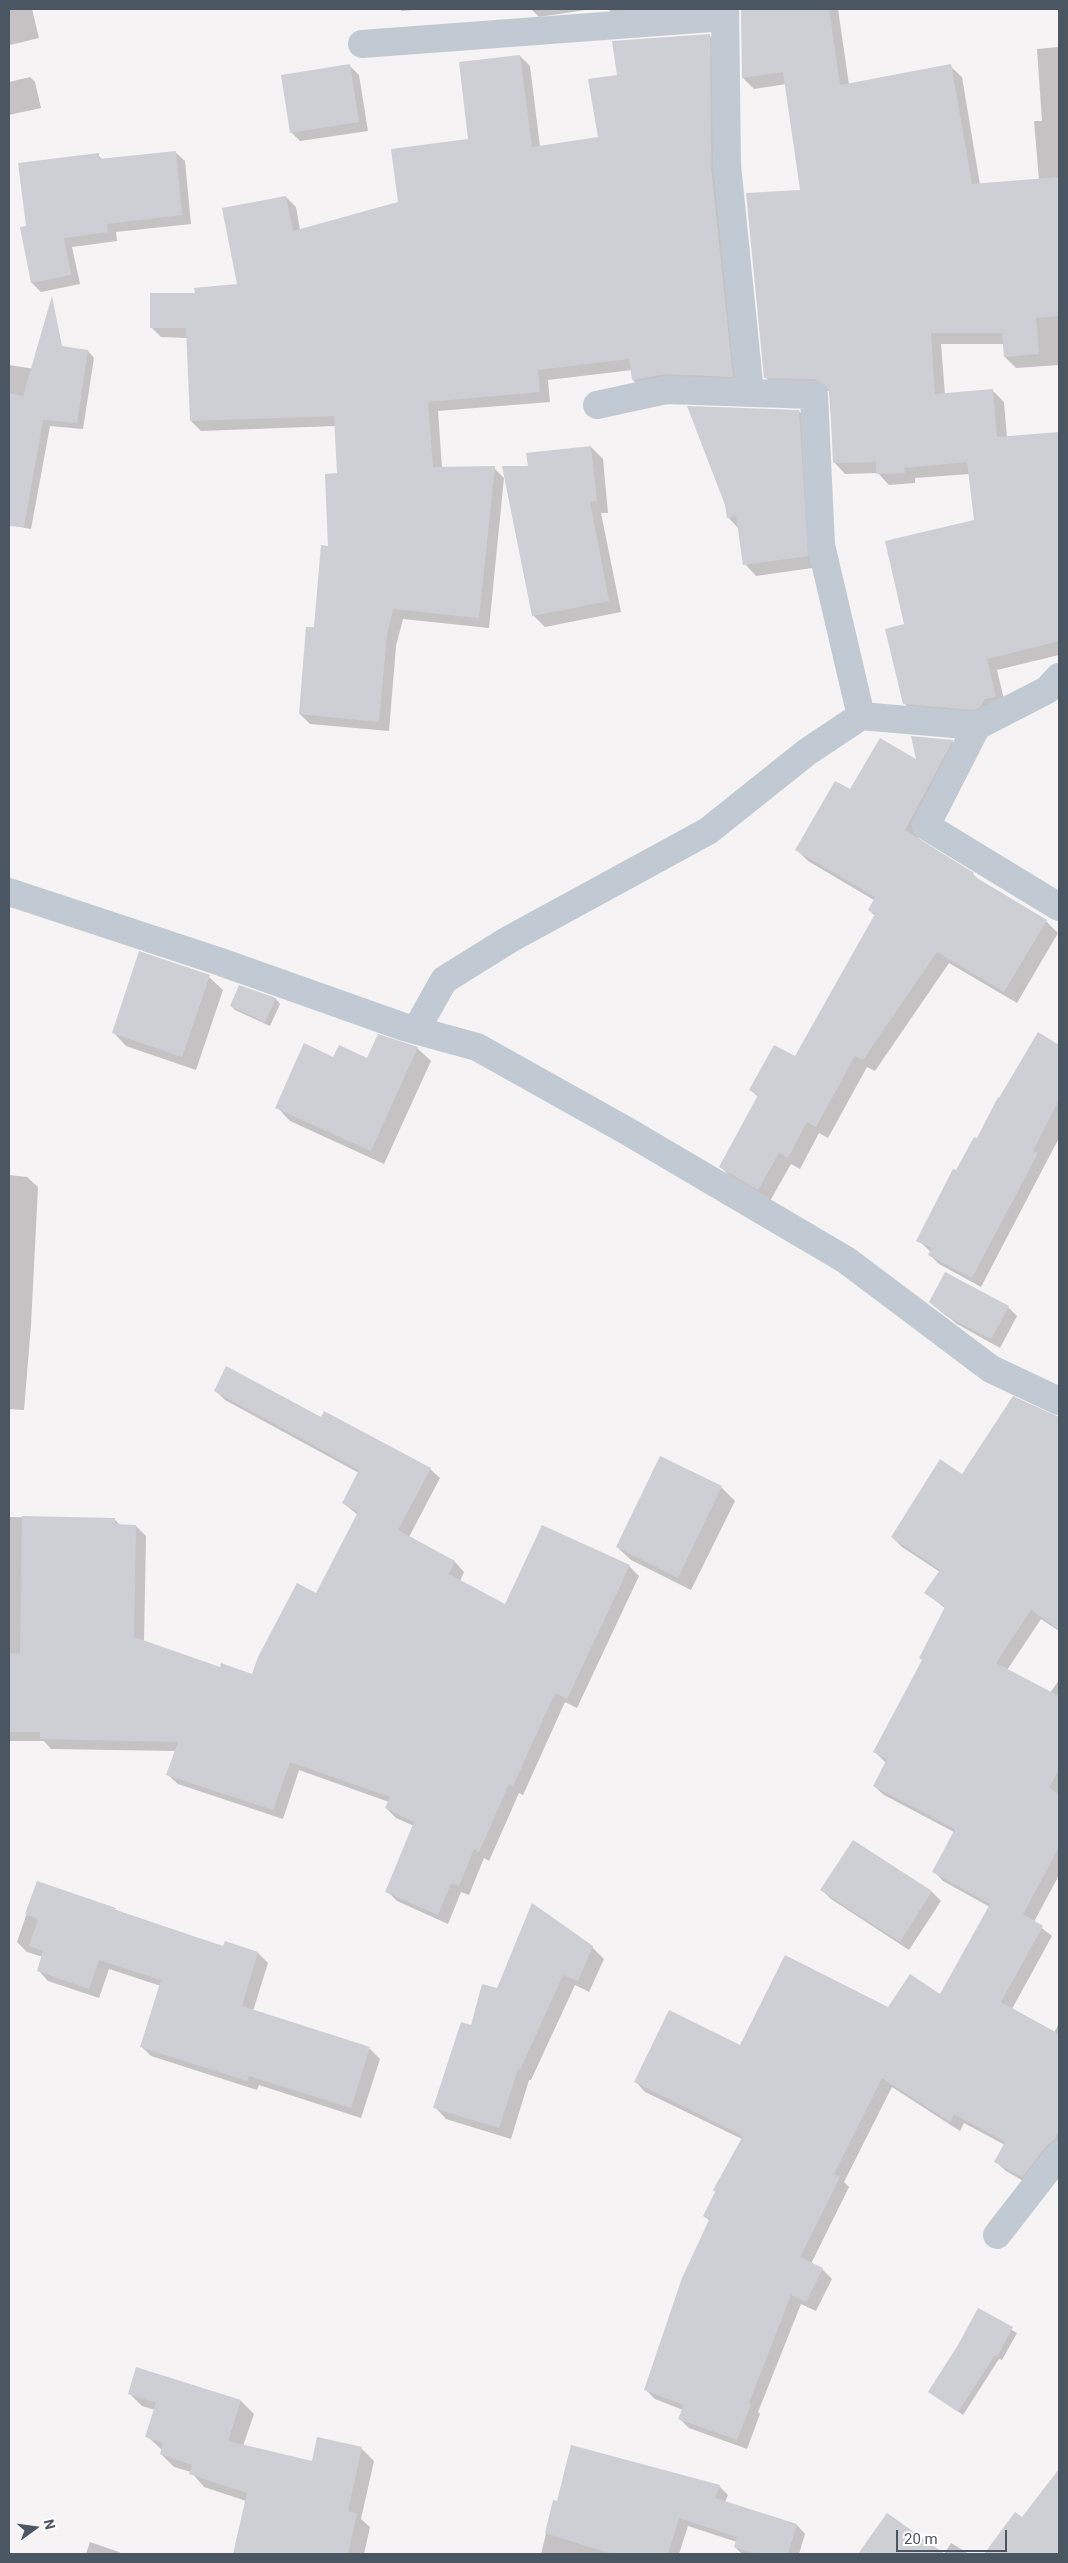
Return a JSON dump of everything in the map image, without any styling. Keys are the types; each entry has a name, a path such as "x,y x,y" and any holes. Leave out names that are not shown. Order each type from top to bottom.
{"street":[{"path":"362,44 725,13 727,165 750,393"},
{"path":"597,405 666,390 814,395 821,545 861,716"},
{"path":"416,1030 444,980 510,938 708,831 807,752 861,716 976,726 1047,690 1059,677"},
{"path":"976,726 926,826 1059,907"},
{"path":"9,892 218,961 416,1030 476,1047 627,1131 846,1260 991,1369 1059,1401"},
{"path":"997,2235 1059,2155"}],"building":[{"path":"741,9 829,9 840,85 951,64 972,184 1059,177 1059,316 1036,318 1039,354 1004,357 1002,333 931,333 935,394 993,389 997,437 1059,432 1059,641 987,659 996,697 985,699 980,707 974,710 903,704 885,629 904,624 885,541 974,520 967,462 904,468 905,473 876,474 876,462 833,463 830,394 827,387 815,379 764,378 746,193 800,190 783,72 742,78"},
{"path":"710,34 711,167 733,377 666,374 632,380 629,359 538,370 540,392 428,402 433,467 495,466 479,618 393,609 387,635 379,722 299,714 306,627 314,627 321,545 328,546 325,474 337,473 334,416 190,421 186,328 150,328 150,293 195,293 194,288 237,284 222,208 286,196 293,231 398,202 391,149 468,139 459,62 520,55 532,147 598,137 588,79 617,75 612,41"},
{"path":"350,64 359,122 290,133 281,75"},
{"path":"176,151 182,215 107,224 108,232 64,238 71,275 31,283 20,227 26,226 18,163 99,153 99,159"},
{"path":"52,296 62,346 88,350 77,423 43,420 24,527 9,526 9,393 23,396"},
{"path":"687,406 799,410 808,556 743,565 736,516 727,518 725,505"},
{"path":"591,446 597,501 590,502 609,601 532,616 502,466 528,466 526,453"},
{"path":"911,736 953,740 905,830 974,873 972,875 1047,920 1004,992 937,952 863,1060 855,1056 816,1127 807,1122 788,1158 779,1153 758,1190 719,1167 758,1095 749,1090 774,1045 795,1056 875,914 868,910 875,897 795,850 835,781 850,789 880,738 916,759"},
{"path":"139,951 210,975 182,1057 112,1033"},
{"path":"239,985 276,998 265,1022 230,1006"},
{"path":"1038,1032 1059,1045 1059,1100 1033,1151 1038,1153 972,1278 928,1255 932,1248 916,1241 953,1169 956,1170 974,1137 977,1138 998,1097"},
{"path":"378,1034 418,1047 371,1151 275,1108 304,1043 333,1057 339,1045 367,1058"},
{"path":"945,1272 1009,1306 991,1339 946,1316 929,1302"},
{"path":"226,1366 321,1417 324,1411 431,1468 398,1530 455,1561 449,1574 505,1604 542,1525 630,1565 567,1699 555,1693 513,1786 509,1784 479,1852 474,1849 459,1886 451,1883 438,1915 385,1892 414,1822 385,1808 390,1797 290,1762 273,1810 166,1775 178,1742 40,1739 40,1732 9,1732 9,1653 20,1654 22,1516 115,1518 115,1524 136,1525 134,1637 220,1667 221,1663 252,1674 258,1657 297,1583 316,1593 358,1512 342,1503 359,1470 214,1391"},
{"path":"1013,1396 1059,1417 1059,1630 1031,1610 996,1663 1059,1696 1059,1769 1049,1788 1059,1794 1059,1847 1023,1914 1043,1926 1001,2002 1059,2034 1059,2131 1054,2140 1047,2145 1022,2177 994,2162 1005,2142 954,2114 950,2122 882,2078 834,2174 840,2177 800,2257 823,2268 806,2302 791,2295 749,2403 751,2404 737,2440 678,2419 684,2405 644,2390 682,2278 709,2220 703,2216 715,2192 713,2190 743,2136 634,2082 669,2010 740,2045 785,1955 888,2007 910,1974 940,1994 990,1904 932,1872 955,1829 873,1786 887,1759 873,1752 922,1660 919,1658 945,1607 924,1593 940,1570 891,1537 940,1459 962,1474"},
{"path":"660,1456 722,1486 678,1578 616,1547"},
{"path":"853,1840 932,1891 900,1942 820,1890"},
{"path":"37,1881 116,1908 115,1910 223,1946 225,1941 258,1952 242,2006 370,2047 351,2108 249,2076 247,2081 140,2047 161,1980 99,1960 89,1989 37,1971 43,1951 29,1946 38,1919 25,1914"},
{"path":"532,1903 593,1946 578,1981 563,1975 520,2070 518,2069 499,2128 433,2108 461,2022 471,2025 482,1984 497,1988"},
{"path":"978,2308 1013,2327 997,2357 995,2355 958,2412 928,2392 958,2345"},
{"path":"136,2367 241,2400 228,2441 312,2461 317,2437 362,2447 348,2511 357,2513 348,2554 233,2554 247,2493 189,2474 192,2465 160,2454 163,2443 145,2437 156,2403 128,2394"},
{"path":"571,2445 720,2485 715,2498 797,2524 788,2554 756,2554 734,2547 737,2537 679,2518 668,2554 612,2554 545,2533 553,2500 557,2501"},
{"path":"1059,2469 1059,2554 984,2554 1015,2512 1022,2517"},
{"path":"887,2513 945,2554 858,2554"}]}
